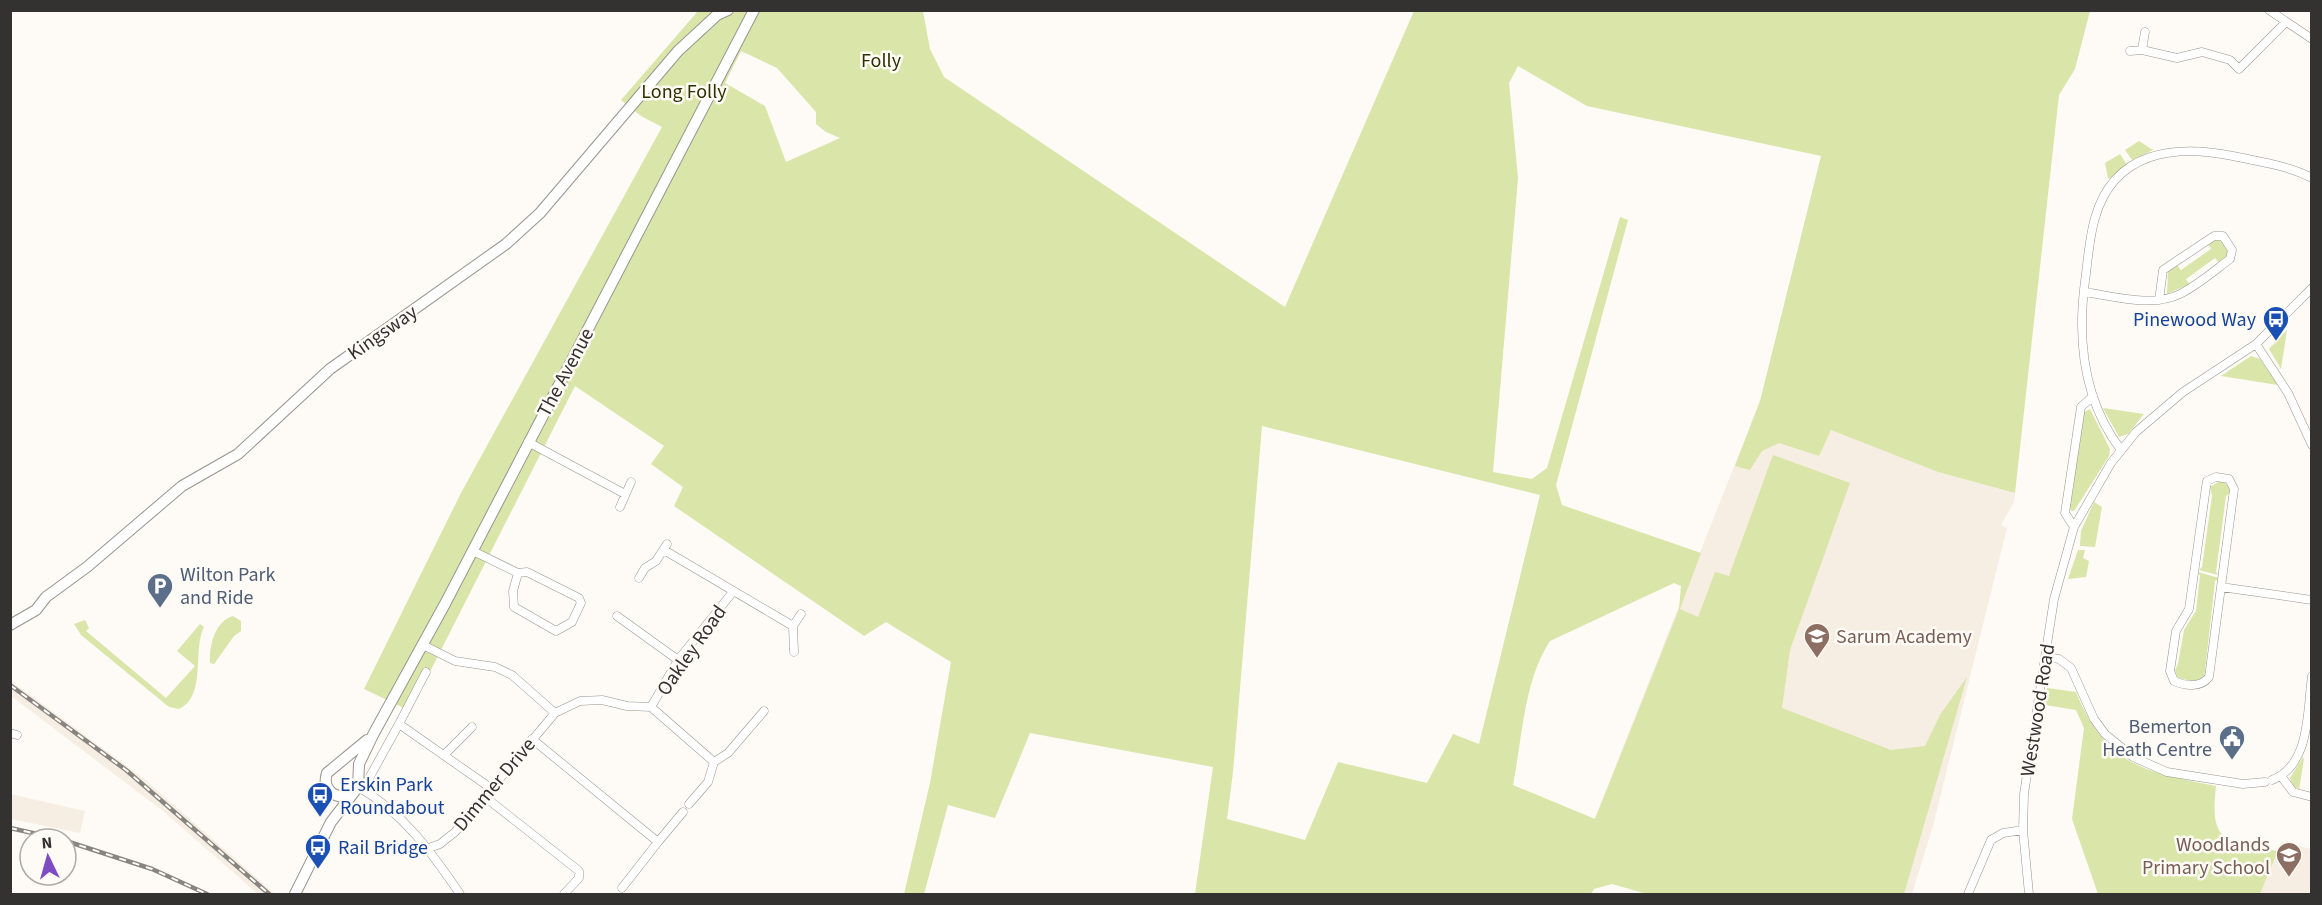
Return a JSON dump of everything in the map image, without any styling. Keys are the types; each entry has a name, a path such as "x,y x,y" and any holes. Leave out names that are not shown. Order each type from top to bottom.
{"street":[{"name":"Kingsway","path":"10,625 36,610 46,597 87,567 182,486 238,454 330,369 506,244 540,213 678,51 717,15 728,10"},
{"name":"The Avenue","path":"358,787 357,771 374,733 473,551 754,10"},
{"path":"2269,10 2285,23 2312,39"},
{"path":"2130,51 2142,50 2177,58 2202,52 2217,54 2230,60 2236,72 2285,23"},
{"path":"2142,50 2145,32"},
{"path":"2121,450 2104,424 2093,396 2087,379 2081,341 2084,292 2093,227 2101,203 2120,177 2142,161 2172,150 2206,151 2281,166 2312,178"},
{"path":"2084,292 2147,301 2159,300 2181,294 2230,259 2232,250 2223,236 2214,236 2163,270 2159,300"},
{"name":"Westwood Road","path":"2029,894 2023,830 2025,787 2058,581 2074,527 2088,499 2121,450 2161,408 2256,345 2312,288"},
{"path":"2256,345 2288,393 2312,445"},
{"path":"2074,527 2066,519 2067,501 2081,408 2093,396"},
{"path":"528,442 625,495"},
{"path":"2216,477 2229,479 2234,489 2221,588 2209,677 2197,685 2174,681 2170,671 2176,631 2189,609 2207,482 2216,477"},
{"path":"620,507 631,482"},
{"name":"Oakley Road","path":"639,578 665,547 732,592 793,626"},
{"path":"473,551 518,573 527,572 579,598 581,603 576,618 556,631 514,607 513,591 518,573"},
{"path":"2221,588 2312,600"},
{"name":"Oakley Road","path":"651,707 678,660 732,592"},
{"path":"794,652 793,626 801,614"},
{"path":"617,616 678,660"},
{"path":"423,645 455,661 495,667 512,675 555,713"},
{"path":"2046,657 2059,659 2071,668 2094,719 2106,734 2133,758 2167,772 2243,784 2268,781 2281,776 2291,766 2301,748 2312,676"},
{"path":"368,780 426,672"},
{"name":"Oakley Road","path":"555,713 580,701 592,699 627,706 651,707 714,762"},
{"path":"689,804 708,782 714,762 728,753 764,711"},
{"name":"Dimmer Drive","path":"429,848 440,844 456,832 555,713"},
{"path":"399,724 492,789"},
{"path":"444,755 472,726"},
{"name":"The Avenue","path":"337,764 374,733"},
{"path":"532,739 658,842"},
{"path":"331,822 332,794 326,778 330,768 337,764 348,764 357,771"},
{"path":"2281,776 2293,792 2312,797"},
{"path":"295,894 331,822 358,787 384,803 429,848 460,894"},
{"path":"332,794 349,796"},
{"path":"485,797 579,871 579,878 564,894"},
{"path":"622,888 683,812"},
{"path":"1968,894 1991,840 2002,833 2023,830"}],"shaded area":[{"name":"Sarum Academy","path":"1760,401 1938,472 2015,493 2014,502 2001,525 2007,528 1933,826 1912,894 1768,894 1589,833"},
{"path":"11,681 143,778 275,894 258,894 163,811 11,696"},
{"path":"10,794 85,811 80,833 78,827 50,827 11,819"},
{"name":"Woodlands Primary School","path":"2282,842 2311,849 2311,894 2260,894"}],"green space":[{"path":"698,11 923,11 930,49 944,77 1285,307 1414,11 2090,11 2075,69 2059,95 2015,493 1938,472 1831,430 1819,456 1779,443 1762,451 1750,470 1735,466 1760,401 1821,156 1587,106 1518,66 1509,83 1518,178 1493,472 1532,479 1547,468 1620,217 1628,220 1556,485 1562,505 1701,553 1680,609 1698,617 1715,572 1729,576 1773,455 1850,483 1790,650 1782,708 1891,750 1925,746 1940,715 1967,677 1904,894 1647,894 1612,884 1594,889 1591,894 1195,894 1213,767 1030,733 995,818 948,805 924,894 904,894 930,783 951,662 886,622 864,636 674,506 683,487 651,464 664,446 575,386 410,711 364,689 461,493 662,127 641,116 621,100","holes":["741,51 777,68 816,112 816,124 826,132 840,138 786,162 765,106 725,83","1262,426 1540,495 1479,744 1453,734 1427,783 1338,762 1305,840 1227,819 1233,772","1674,583 1681,586 1679,609 1595,819 1513,785 1529,692 1541,656 1550,641"]},
{"path":"2139,141 2153,150 2132,160 2125,150"},
{"path":"2120,154 2127,165 2112,179 2108,178 2105,163"},
{"path":"2215,239 2224,245 2228,256 2219,263 2215,258 2186,279 2189,284 2167,294 2168,271 2177,265 2181,270 2211,249 2208,243"},
{"path":"2287,330 2281,369 2269,349"},
{"path":"2251,356 2260,359 2278,385 2221,376"},
{"path":"2103,408 2144,414 2128,434 2119,437"},
{"path":"2090,409 2110,449 2109,456 2074,511 2071,511 2069,504 2083,413"},
{"path":"2220,481 2225,482 2231,492 2226,496 2216,572 2218,575 2199,570 2202,567 2212,496 2210,487"},
{"path":"2094,502 2102,507 2095,547 2080,546 2081,531"},
{"path":"2078,550 2085,550 2083,558 2089,561 2086,577 2068,579"},
{"path":"2198,572 2219,578 2215,581 2204,677 2197,682 2178,678 2175,670 2184,630 2196,611 2200,576"},
{"path":"233,616 241,621 241,631 234,636 214,664 210,663 214,635 222,623"},
{"path":"85,620 89,628 86,631 166,698 195,666 177,651 200,624 204,627 199,648 196,684 188,703 179,709 169,707 81,635 74,624"},
{"path":"2047,688 2076,692 2088,717 2101,736 2115,751 2131,762 2168,776 2216,786 2216,820 2219,831 2225,838 2278,851 2260,894 2098,894 2072,819 2084,728 2076,710 2045,705"},
{"path":"2303,757 2299,790 2293,786 2290,778"}],"railway":[{"path":"10,685 126,770 269,894"},
{"path":"10,828 18,830"},
{"path":"78,845 152,869 207,894"}],"place":[{"name":"Pinewood Way","path":"2276,342"},
{"name":"Wilton Park and Ride","path":"160,609"},
{"name":"Sarum Academy","path":"1817,659"},
{"name":"Bemerton Heath Centre","path":"2232,761"},
{"name":"Erskin Park Roundabout","path":"320,818"},
{"name":"Rail Bridge","path":"318,870"},
{"name":"Woodlands Primary School","path":"2289,878"}],"park label":[{"name":"Folly","path":"881,60"},
{"name":"Long Folly","path":"684,91"}]}
